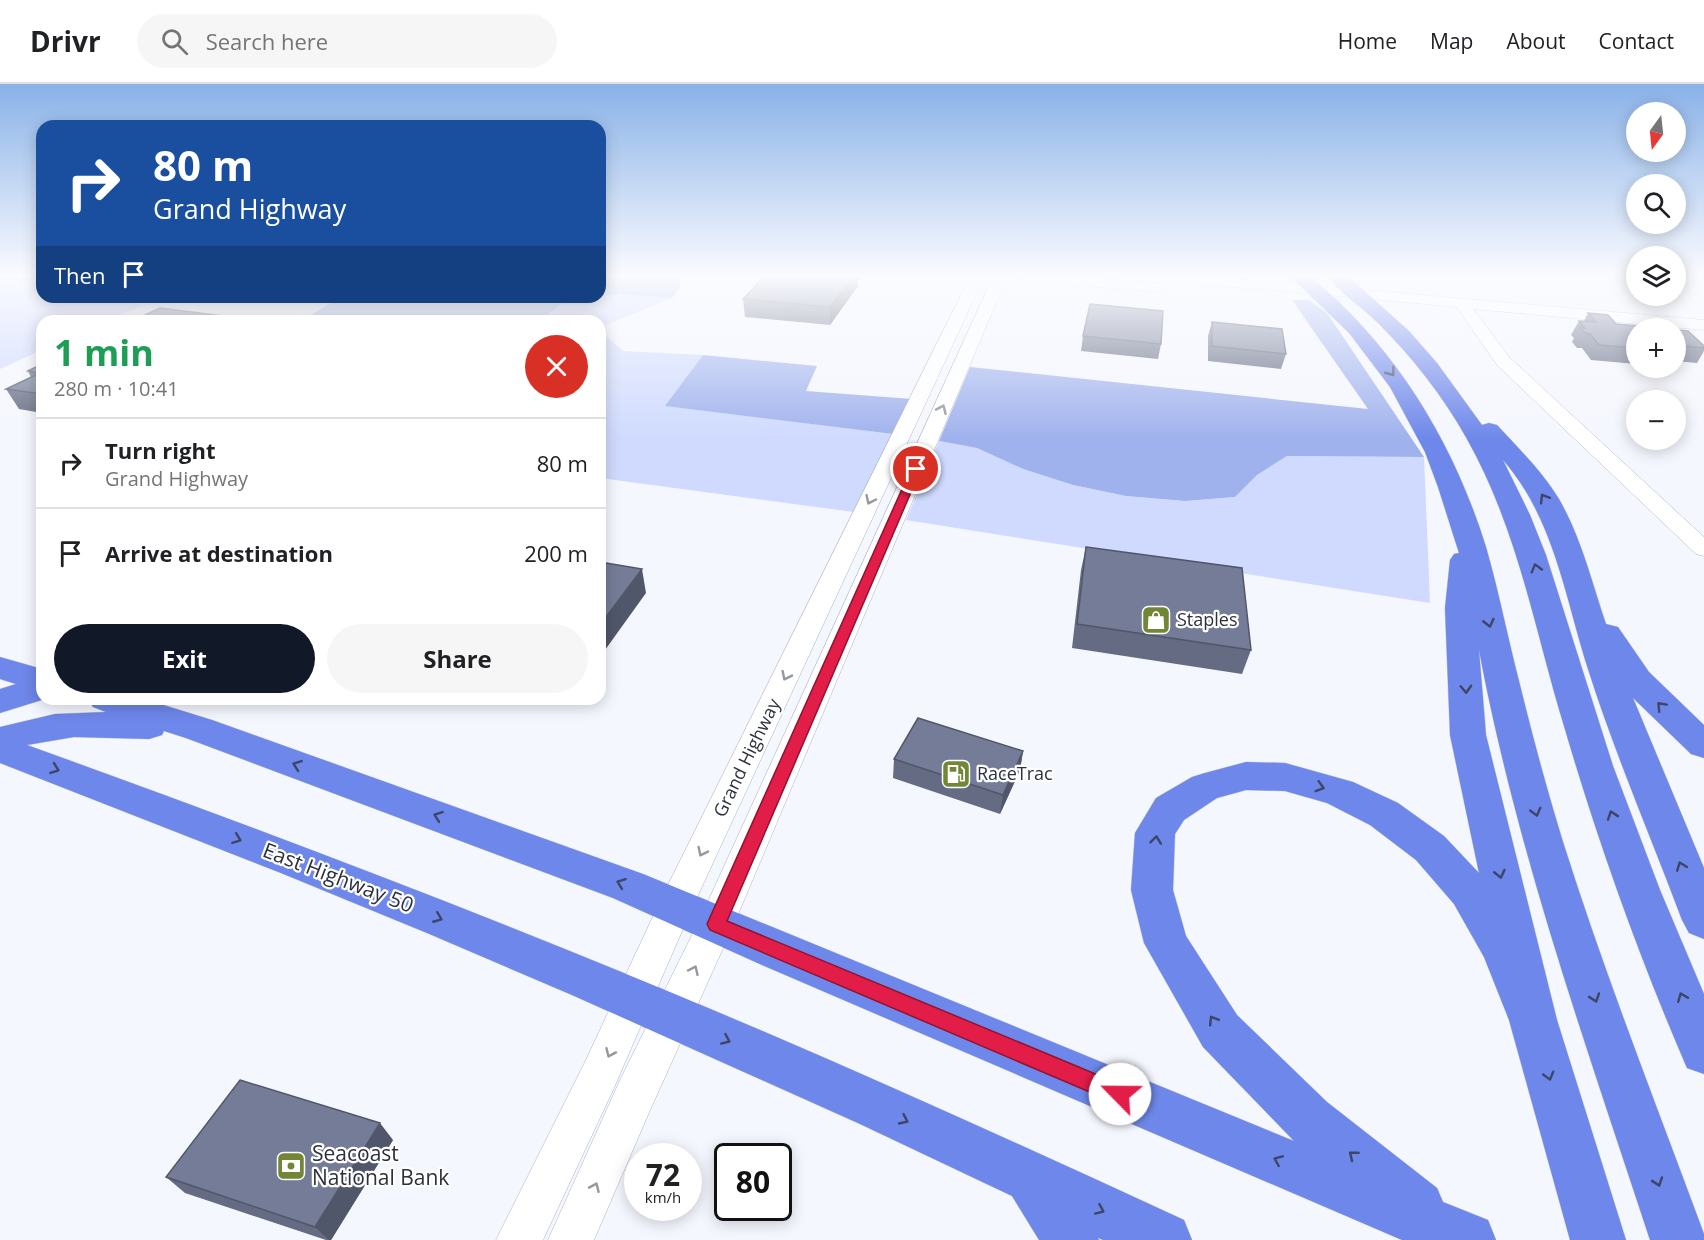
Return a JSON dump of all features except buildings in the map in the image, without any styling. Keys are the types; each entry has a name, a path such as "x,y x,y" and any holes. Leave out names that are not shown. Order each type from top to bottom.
{"highway":[{"path":"1359,331 1418,412 1449,477 1465,525 1508,709 1558,891 1678,1240"},
{"path":"1399,331 1454,399 1506,486 1532,555 1581,725 1622,843 1645,908 1704,1051"},
{"path":"1438,377 1528,473 1546,500 1575,570 1613,645 1634,676 1677,723 1704,745"},
{"path":"1465,525 1460,608 1468,735 1533,1020 1593,1227"},
{"path":"1575,570 1605,670 1704,920"},
{"path":"0,668 36,678"},
{"path":"0,701 36,690"},
{"path":"124,705 199,729 628,886 1458,1235"},
{"path":"0,740 14,734 68,723 199,729"},
{"name":"East Highway 50","path":"0,749 414,908 653,1008 1164,1240"},
{"path":"1458,1235 1309,1120 1220,1031 1166,943 1152,890 1155,833 1170,809 1196,792 1205,787 1246,776 1285,777 1339,792 1384,814 1430,848 1470,891 1503,949 1533,1020"},
{"path":"1032,1179 1071,1240"}],"street":[{"name":"Grand Highway","path":"571,1240 653,1008 953,331"},
{"name":"Grand Highway","path":"695,915 974,331"},
{"path":"1482,331 1503,361 1539,397 1704,549"},
{"name":"Grand Highway","path":"519,1240 599,1076 653,1008"}],"shaded area":[{"path":"0,331 36,331 36,353 0,369"},
{"path":"1314,331 1339,331 1424,457 1287,456 1257,475 1235,497 1185,501 1126,496 1073,485 1023,469 977,448 939,441 970,367 1368,409"},
{"path":"606,336 623,351 703,355 666,406 893,434 854,512 606,479"},
{"path":"703,355 817,366 806,391 912,399 893,434 665,406"},
{"path":"939,441 977,448 1023,469 1073,485 1126,496 1185,501 1235,497 1257,475 1287,456 1424,457 1430,603 906,520"}],"place":[{"name":"Staples","path":"1156,620"},
{"name":"RaceTrac","path":"956,774"},
{"name":"Seacoast National Bank","path":"291,1166"}],"route":[{"path":"916,469 716,924 1120,1094"}]}
